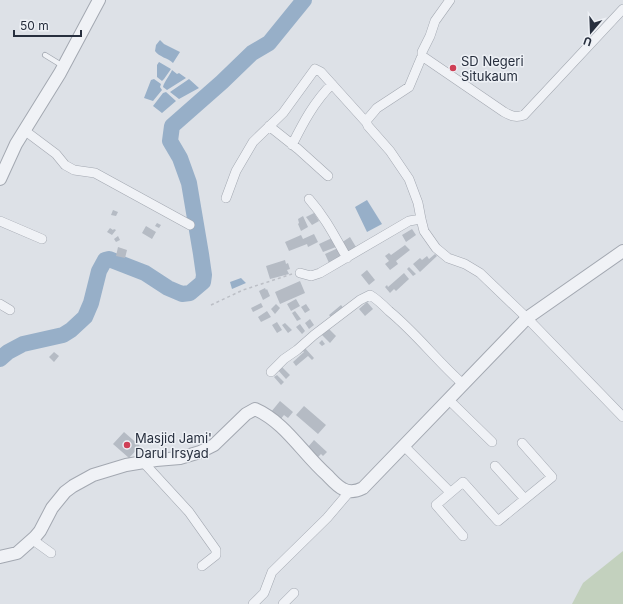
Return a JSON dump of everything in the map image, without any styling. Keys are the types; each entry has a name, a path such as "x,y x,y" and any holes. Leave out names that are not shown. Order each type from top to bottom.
{"street":[{"path":"1,175 24,130 63,66 99,0"},
{"path":"366,122 378,108 409,87 435,21 450,0"},
{"path":"422,56 504,112 514,117 520,117 524,115 623,9"},
{"path":"226,198 236,171 250,147 290,104 316,69 321,72 366,122 369,128 390,151 409,179 418,203 420,219 424,231 436,248 448,258 465,264 480,273 527,318 623,417"},
{"path":"292,145 309,113 324,92 332,84"},
{"path":"269,126 328,176"},
{"path":"24,130 56,154 65,166 74,170 95,173 190,225"},
{"path":"309,199 318,209 347,258"},
{"path":"300,273 311,276 320,273 409,221 420,219"},
{"path":"0,221 42,239"},
{"path":"0,557 17,553 32,540 40,531 55,504 65,492 93,474 156,460 180,458 208,449 223,437 246,414 255,409 282,428 320,470 342,489 350,491 364,488 527,318 623,251"},
{"path":"270,372 314,335 360,300 370,295 378,300 411,330 443,366 464,384"},
{"path":"0,304 10,310"},
{"path":"449,400 492,442"},
{"path":"463,536 436,505 462,482 498,521 552,477 522,443"},
{"path":"404,446 450,492"},
{"path":"144,463 189,512 216,550 216,555 202,566"},
{"path":"495,466 525,500"},
{"path":"253,604 264,601 264,593 272,572 327,518 350,491"},
{"path":"32,540 51,553"},
{"path":"283,604 294,594"}],"lane":[{"path":"45,55 63,66"}],"path":[{"path":"211,305 248,288 294,273 300,273"}],"green space":[{"path":"623,551 623,604 572,604 583,583"}],"water":[{"path":"160,40 164,44 180,52 173,63 155,51 156,45"},
{"path":"159,62 171,69 162,81 157,77 157,65"},
{"path":"172,70 186,78 167,90 163,87"},
{"path":"154,79 161,84 160,87 162,90 153,101 144,98 151,80"},
{"path":"189,79 199,88 179,99 170,92"},
{"path":"166,92 176,101 162,113 153,106 163,93"},
{"path":"367,200 382,224 367,232 355,207"},
{"path":"241,278 246,283 232,289 230,282"}],"building":[{"path":"113,210 118,212 116,216 111,215"},
{"path":"314,213 319,221 312,225 306,217"},
{"path":"303,216 308,227 301,231 298,224 298,219"},
{"path":"157,223 161,225 159,228 155,226"},
{"path":"146,226 156,232 152,239 142,233"},
{"path":"110,228 116,230 112,235 107,232"},
{"path":"412,229 416,235 406,242 402,235"},
{"path":"314,234 318,242 308,247 307,244 289,251 285,242 301,235 303,239"},
{"path":"118,236 120,240 116,242 114,239"},
{"path":"350,237 356,247 347,252 341,243"},
{"path":"332,238 336,247 323,252 319,244"},
{"path":"405,245 410,250 396,261 398,264 390,270 385,264 389,261 385,256 389,253 391,255"},
{"path":"118,247 127,250 125,258 116,256"},
{"path":"338,248 342,257 329,263 325,254"},
{"path":"435,254 437,256 420,272 413,264 420,258 422,260 427,256 429,259"},
{"path":"285,260 290,269 287,270 289,274 270,279 266,266"},
{"path":"409,267 416,274 413,276 407,269"},
{"path":"367,270 375,280 369,285 361,275"},
{"path":"404,273 409,279 396,291 394,289 390,293 385,287 387,285 388,287"},
{"path":"300,281 305,293 280,304 275,292"},
{"path":"265,288 270,296 263,300 259,291"},
{"path":"296,299 300,306 291,311 287,304"},
{"path":"367,302 373,309 365,316 359,309"},
{"path":"261,303 263,307 253,312 251,308"},
{"path":"276,304 280,308 275,314 271,309"},
{"path":"306,304 310,310 305,313 301,307"},
{"path":"341,305 345,310 333,320 329,315"},
{"path":"267,311 271,317 261,322 258,317"},
{"path":"295,311 301,319 297,321 292,313"},
{"path":"310,319 314,325 309,329 305,323"},
{"path":"277,322 282,330 277,333 272,325"},
{"path":"285,323 292,330 288,333 282,325"},
{"path":"300,324 305,331 302,334 296,327"},
{"path":"328,328 336,336 330,343 322,335"},
{"path":"322,340 325,344 322,346 319,343"},
{"path":"304,347 314,358 312,360 308,356 296,366 293,362 304,352 302,350"},
{"path":"54,352 59,356 54,362 49,357"},
{"path":"280,365 290,375 286,379 277,369"},
{"path":"277,375 284,382 281,385 274,377"},
{"path":"280,401 293,412 288,418 284,415 280,420 271,412"},
{"path":"304,406 326,425 318,434 296,415"},
{"name":"Masjid Jami' Darul Irsyad","path":"124,432 140,446 129,458 113,444"},
{"path":"314,440 327,452 323,456 321,454 318,457 308,447"}],"waterway":[{"path":"0,359 8,352 23,344 63,335 85,317 91,303 99,271 105,260 109,259 145,273 168,288 182,294 190,293 203,282 204,275 189,183 180,158 170,141 172,126 222,82 252,53 269,43 304,0"}],"place":[{"name":"SD Negeri Situkaum","path":"453,68"},
{"name":"Masjid Jami' Darul Irsyad","path":"127,445"}]}
